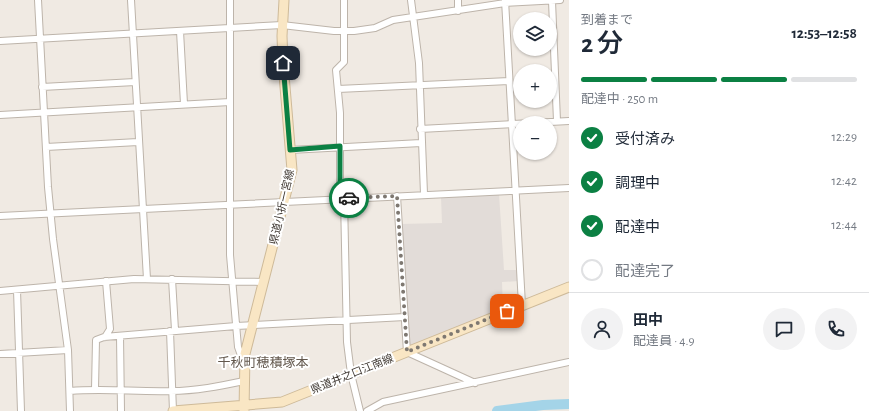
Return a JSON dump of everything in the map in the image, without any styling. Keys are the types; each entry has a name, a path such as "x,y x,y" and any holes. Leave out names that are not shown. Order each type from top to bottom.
{"main road":[{"name":"県道小折一宮線","path":"244,409 244,365 251,325 264,282 292,170 283,63 282,25 284,0"},
{"name":"県道井之口江南線","path":"173,411 244,409 282,402 569,287"}],"street":[{"path":"38,0 41,39 42,87 51,214 68,350 70,411"},
{"path":"131,0 147,279"},
{"path":"230,0 230,255 238,347 244,365"},
{"path":"344,0 344,62 336,70 340,113 347,342 351,374 360,411"},
{"path":"411,0 412,18 419,63 420,129 424,194"},
{"path":"458,0 458,11"},
{"path":"0,41 282,25 344,31 375,28 394,20 458,11 505,1 560,0"},
{"path":"505,1 514,191 522,305"},
{"path":"552,1 557,116"},
{"path":"180,31 184,104"},
{"path":"338,89 509,81"},
{"path":"42,87 135,82"},
{"path":"0,115 230,102"},
{"path":"557,121 569,121"},
{"path":"420,129 511,123"},
{"path":"46,147 138,142"},
{"path":"290,150 340,146 421,143"},
{"path":"0,216 569,188"},
{"path":"397,196 407,352 475,383"},
{"path":"0,291 59,287 106,281 147,279 264,282"},
{"path":"172,279 173,411"},
{"path":"105,337 110,329 106,281"},
{"path":"17,290 21,411"},
{"path":"95,390 96,340 105,337 251,325 405,317"},
{"path":"120,336 121,411"},
{"path":"0,354 68,350"},
{"path":"367,411 383,402 569,362"},
{"path":"70,391 95,390 172,392 196,390 244,382"}],"shaded area":[{"path":"499,194 504,270 518,270 519,281 502,282 503,310 409,348 401,224 442,223 441,197"}],"waterway":[{"path":"497,411 543,405 569,404"}],"way so far":[{"path":"349,198 397,196 407,352 507,311"}],"district":[{"name":"千秋町穂積塚本","path":"263,363"}],"route":[{"path":"283,63 290,150 340,146 340,199 349,198"}]}
